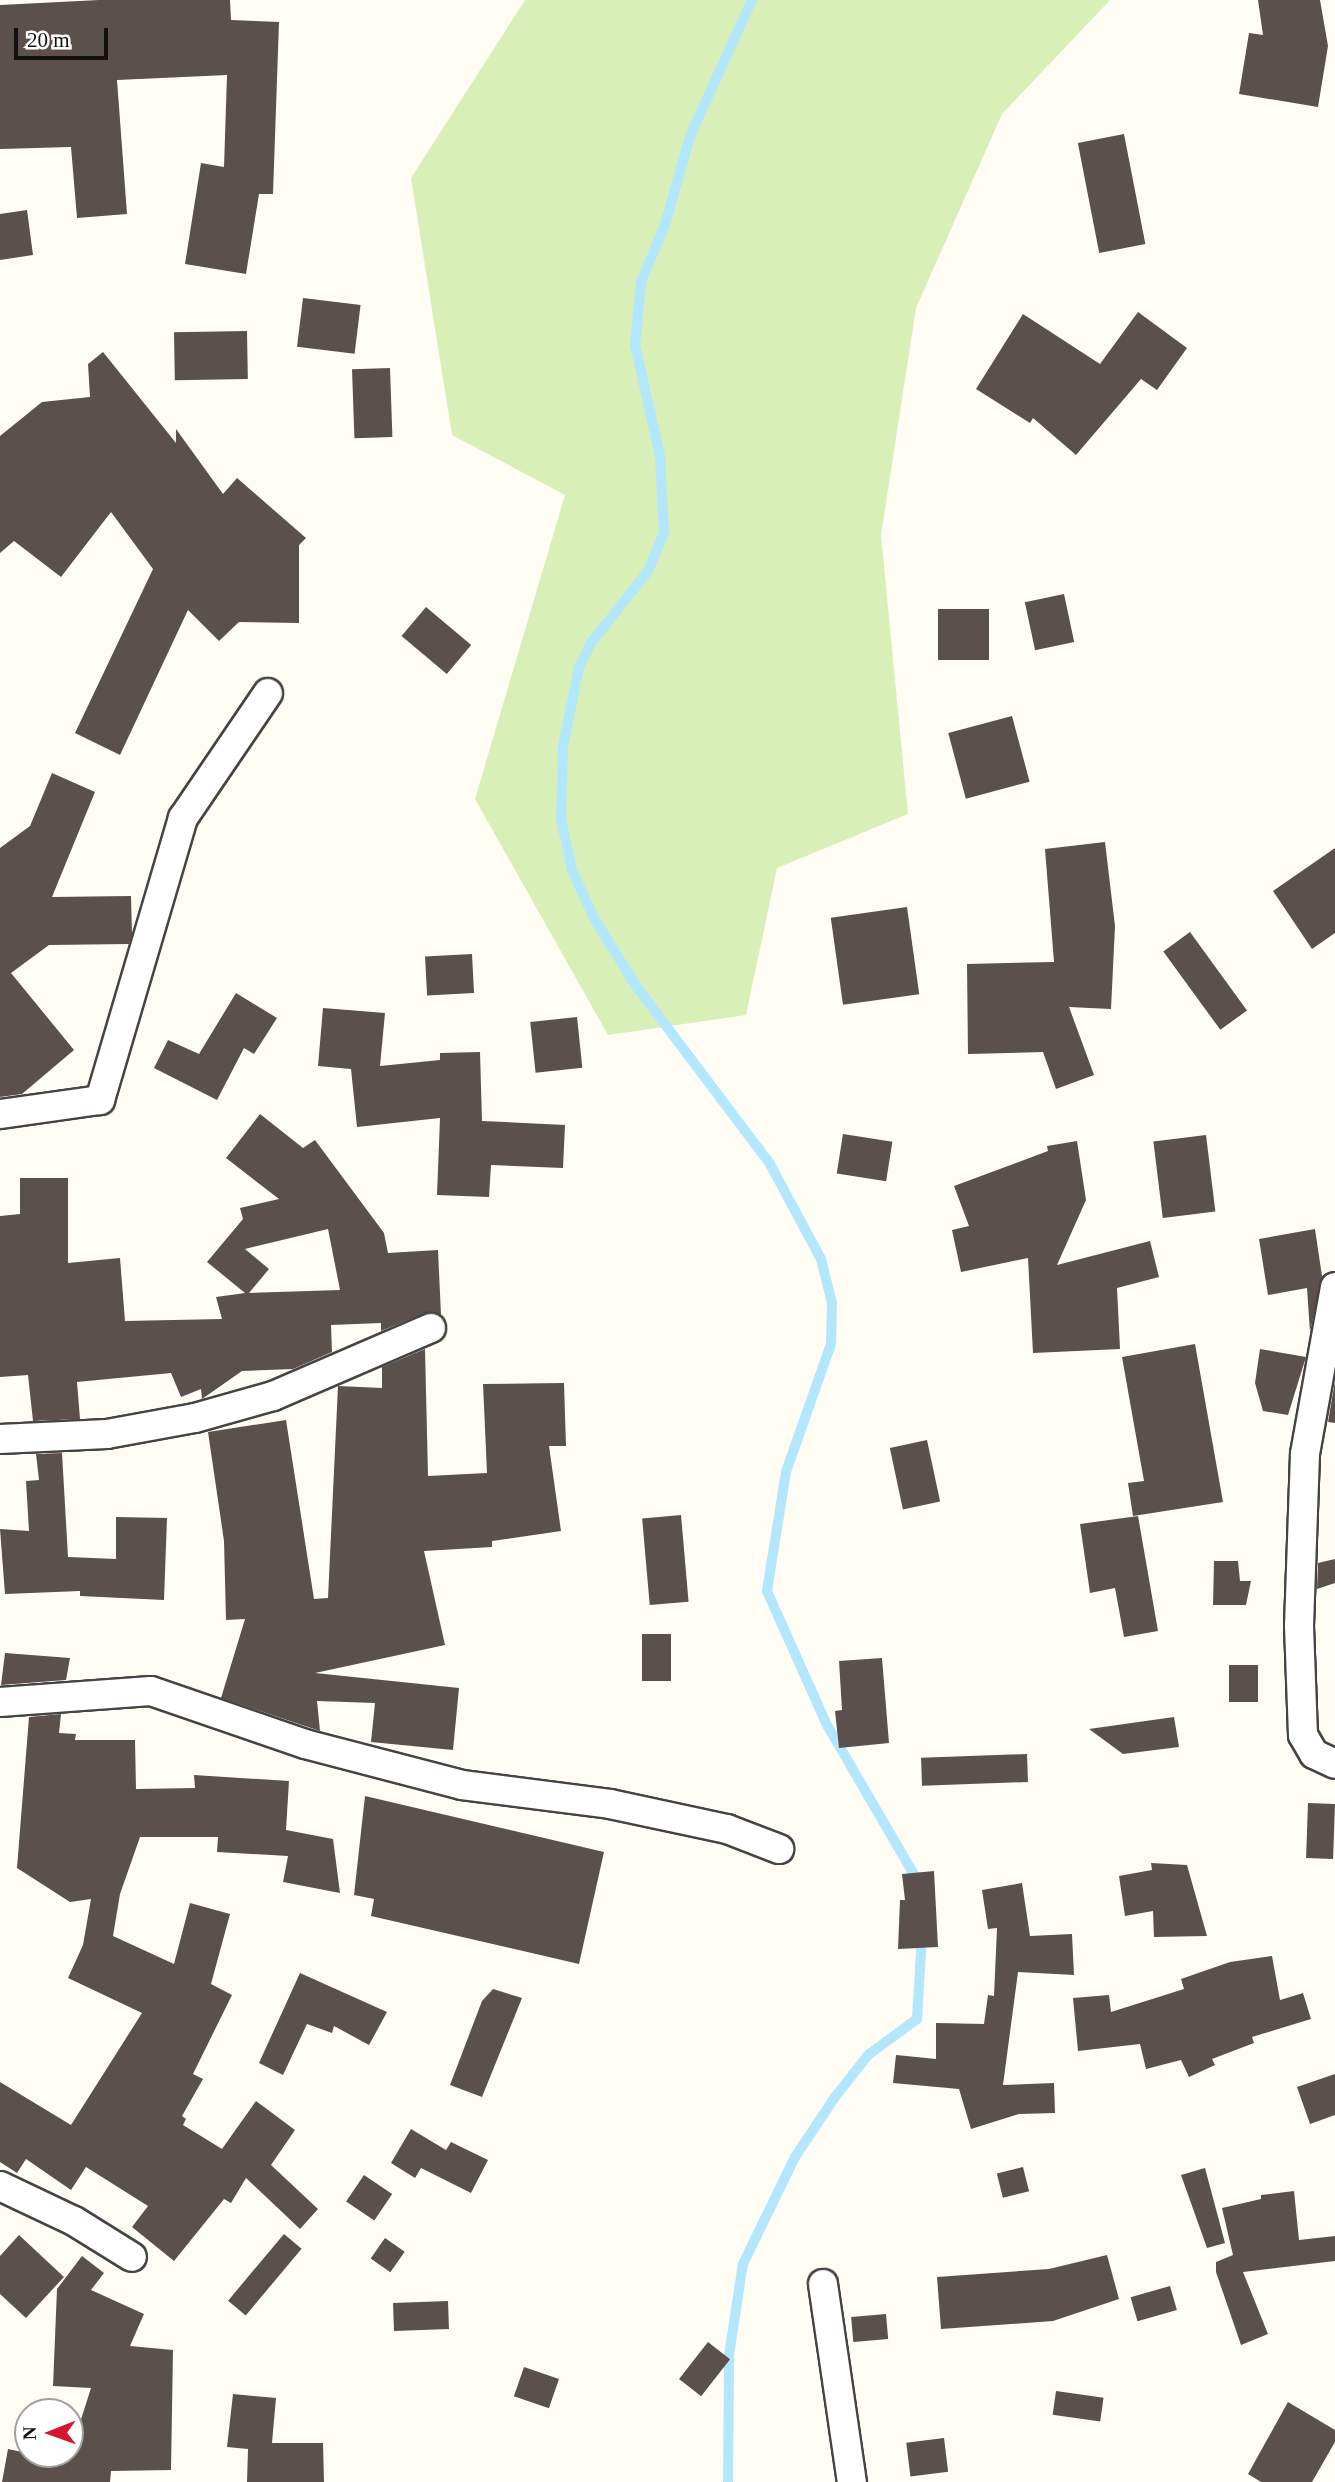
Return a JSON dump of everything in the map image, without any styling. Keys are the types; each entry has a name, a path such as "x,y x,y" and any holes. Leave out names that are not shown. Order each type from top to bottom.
{"street":[{"path":"0,1114 100,1100 183,818 268,692"},
{"path":"1335,1286 1305,1454 1299,1626 1303,1735 1314,1754 1335,1764"},
{"path":"0,1439 107,1434 195,1418 273,1396 431,1328"},
{"path":"0,1702 151,1691 306,1744 462,1785 610,1804 727,1829 779,1849"},
{"path":"0,2186 74,2221 132,2257"},
{"path":"823,2284 852,2482"}],"green space":[{"path":"525,0 1110,0 1002,114 916,308 881,535 908,814 777,868 746,1015 608,1035 475,799 565,495 452,435 411,178"}],"building":[{"path":"99,0 230,0 231,20 279,22 273,194 259,194 246,274 185,264 201,163 224,167 227,75 117,80 127,214 77,218 71,147 0,149 0,5"},
{"path":"1258,0 1320,0 1328,46 1318,107 1239,94 1249,33 1263,35"},
{"path":"1124,134 1145,244 1099,253 1078,143"},
{"path":"27,210 33,255 0,260 0,214"},
{"path":"303,298 361,305 355,354 297,347"},
{"path":"1138,312 1187,348 1157,390 1141,379 1076,455 1033,418 1030,423 976,389 1023,314 1100,364"},
{"path":"247,331 248,379 175,380 174,332"},
{"path":"103,352 176,443 176,429 223,494 237,478 306,538 299,545 299,623 239,622 219,641 188,610 120,755 75,733 153,569 111,512 61,577 14,541 0,553 0,436 42,402 90,397 88,364"},
{"path":"390,368 392,437 354,438 352,369"},
{"path":"1064,594 1074,642 1035,650 1025,602"},
{"path":"426,607 471,645 447,674 402,636"},
{"path":"938,609 989,609 989,660 938,660"},
{"path":"1012,716 1030,782 966,799 948,733"},
{"path":"52,773 95,792 52,897 131,896 132,934 129,944 49,945 11,973 74,1050 22,1094 0,1097 0,848 30,826"},
{"path":"1105,842 1115,926 1111,1009 1069,1007 1094,1075 1056,1089 1043,1052 968,1054 967,964 1054,962 1045,849"},
{"path":"1335,848 1335,933 1312,949 1273,891"},
{"path":"907,907 919,994 843,1005 831,918"},
{"path":"1190,932 1247,1010 1220,1030 1163,951"},
{"path":"472,954 474,993 427,995 425,956"},
{"path":"236,993 277,1018 254,1054 244,1048 217,1100 154,1068 168,1040 199,1054"},
{"path":"323,1008 385,1013 380,1066 440,1060 440,1053 480,1052 482,1121 565,1125 563,1168 491,1165 489,1197 437,1195 440,1118 357,1127 351,1069 318,1066"},
{"path":"577,1017 582,1068 536,1073 530,1022"},
{"path":"260,1114 303,1148 315,1140 384,1233 388,1253 438,1250 441,1315 425,1313 381,1331 381,1323 331,1325 332,1352 293,1369 242,1371 202,1399 201,1389 181,1397 171,1373 77,1382 80,1419 33,1421 28,1375 0,1377 0,1216 20,1214 20,1178 68,1178 68,1263 120,1258 125,1321 222,1319 216,1297 245,1293 207,1262 243,1219 240,1208 279,1199 226,1158","holes":["328,1229 340,1290 249,1293 269,1269 245,1249"]},
{"path":"843,1134 892,1142 886,1181 837,1174"},
{"path":"1206,1135 1215,1211 1163,1218 1153,1141"},
{"path":"1077,1141 1086,1200 1057,1265 1150,1241 1159,1277 1117,1288 1120,1349 1033,1353 1028,1258 961,1272 952,1230 969,1226 954,1186 1048,1151 1047,1146"},
{"path":"1315,1229 1322,1276 1310,1332 1307,1288 1268,1295 1259,1239"},
{"path":"1195,1344 1223,1502 1133,1516 1128,1483 1144,1481 1122,1357"},
{"path":"425,1349 428,1476 487,1473 483,1384 564,1383 566,1446 549,1446 561,1531 492,1541 492,1547 424,1551 445,1645 315,1673 459,1688 453,1750 371,1742 375,1703 317,1701 320,1731 221,1698 245,1619 226,1620 224,1541 208,1432 286,1420 314,1599 328,1598 338,1386 382,1388 382,1367"},
{"path":"1260,1349 1306,1357 1288,1415 1263,1411 1255,1383"},
{"path":"1335,1381 1335,1423 1328,1422"},
{"path":"927,1440 940,1502 903,1510 890,1448"},
{"path":"62,1453 68,1557 116,1559 116,1517 167,1518 164,1600 80,1596 80,1591 5,1594 0,1529 29,1531 26,1481 39,1480 36,1454"},
{"path":"681,1515 689,1602 650,1605 642,1518"},
{"path":"1138,1516 1158,1631 1124,1637 1115,1588 1090,1593 1080,1524"},
{"path":"1335,1559 1335,1583 1317,1589 1318,1563"},
{"path":"1214,1561 1238,1561 1240,1581 1251,1581 1246,1605 1213,1605"},
{"path":"642,1634 671,1634 671,1681 642,1681"},
{"path":"5,1653 70,1658 66,1680 1,1685"},
{"path":"882,1658 889,1743 839,1748 835,1711 842,1710 839,1661"},
{"path":"1229,1665 1258,1665 1258,1702 1229,1702"},
{"path":"61,1714 59,1733 76,1734 75,1740 135,1740 136,1789 195,1788 194,1775 289,1781 286,1830 333,1839 340,1893 283,1882 288,1856 217,1852 218,1837 140,1837 120,1894 113,1936 174,1964 190,1903 230,1914 211,1984 232,1995 193,2074 203,2079 182,2116 186,2119 183,2125 222,2149 256,2101 295,2130 271,2165 318,2209 300,2229 246,2178 231,2203 224,2199 174,2261 132,2227 148,2206 86,2167 71,2190 26,2159 17,2173 0,2162 0,2082 71,2125 142,2013 68,1978 83,1945 91,1899 70,1902 17,1868 29,1717"},
{"path":"1174,1717 1179,1747 1123,1754 1089,1729"},
{"path":"1027,1754 1028,1782 922,1786 921,1758"},
{"path":"365,1796 604,1852 579,1964 371,1916 374,1899 354,1895"},
{"path":"1308,1803 1335,1804 1333,1859 1306,1858"},
{"path":"1151,1863 1187,1865 1207,1936 1154,1937 1153,1911 1125,1916 1119,1876 1152,1870"},
{"path":"934,1871 938,1947 898,1949 900,1900 905,1900 902,1874"},
{"path":"1022,1883 1030,1936 1072,1934 1074,1975 1018,1972 1003,2085 1054,2083 1055,2113 1019,2114 971,2129 959,2089 893,2083 896,2055 936,2059 936,2023 984,2024 988,1995 994,1996 997,1928 988,1929 982,1890"},
{"path":"1272,1956 1280,2000 1303,1993 1311,2019 1252,2037 1254,2043 1212,2059 1215,2065 1189,2077 1181,2060 1146,2069 1140,2044 1078,2051 1073,1998 1109,1995 1111,2012 1184,1989 1181,1979 1230,1962"},
{"path":"300,1973 387,2012 369,2045 334,2026 332,2033 307,2024 283,2075 259,2063"},
{"path":"493,1989 522,1998 482,2097 450,2085 482,2001"},
{"path":"1335,2074 1335,2115 1310,2124 1297,2087"},
{"path":"411,2129 446,2150 451,2142 488,2160 471,2193 421,2168 415,2178 391,2163"},
{"path":"1023,2167 1029,2191 1003,2198 997,2174"},
{"path":"1205,2168 1225,2243 1207,2248 1181,2175"},
{"path":"364,2175 392,2194 374,2221 346,2202"},
{"path":"1294,2191 1299,2240 1335,2236 1335,2261 1243,2272 1268,2334 1241,2345 1216,2272 1216,2262 1233,2255 1222,2208 1261,2199 1261,2195"},
{"path":"284,2234 302,2249 246,2315 228,2301"},
{"path":"19,2235 64,2277 26,2318 0,2294 0,2256"},
{"path":"385,2238 405,2252 390,2272 371,2258"},
{"path":"1107,2255 1119,2299 1053,2321 941,2329 937,2277 1049,2269"},
{"path":"82,2256 104,2273 91,2290 144,2314 130,2346 173,2350 171,2470 111,2471 110,2482 2,2482 8,2449 14,2450 14,2468 84,2468 84,2410 91,2388 53,2386 57,2289"},
{"path":"1170,2286 1177,2310 1137,2321 1131,2297"},
{"path":"448,2301 449,2329 394,2331 393,2303"},
{"path":"886,2314 888,2339 853,2342 851,2317"},
{"path":"708,2342 730,2359 701,2396 679,2379"},
{"path":"524,2367 559,2379 549,2408 514,2396"},
{"path":"1056,2391 1104,2398 1100,2421 1053,2415"},
{"path":"233,2394 276,2398 272,2443 323,2443 324,2482 247,2482 248,2449 227,2447"},
{"path":"1288,2402 1335,2430 1335,2442 1312,2482 1261,2482 1248,2474"},
{"path":"944,2438 948,2472 910,2476 906,2443"}],"waterway":[{"path":"752,0 690,136 665,225 641,282 635,345 660,456 664,533 648,571 591,643 579,668 563,746 561,819 572,870 594,918 636,986 770,1164 821,1259 832,1303 831,1344 786,1472 767,1591 827,1725 920,1885"},
{"path":"728,2482 729,2355 743,2264 795,2157 835,2097 868,2055 917,2019 922,1934"}]}
